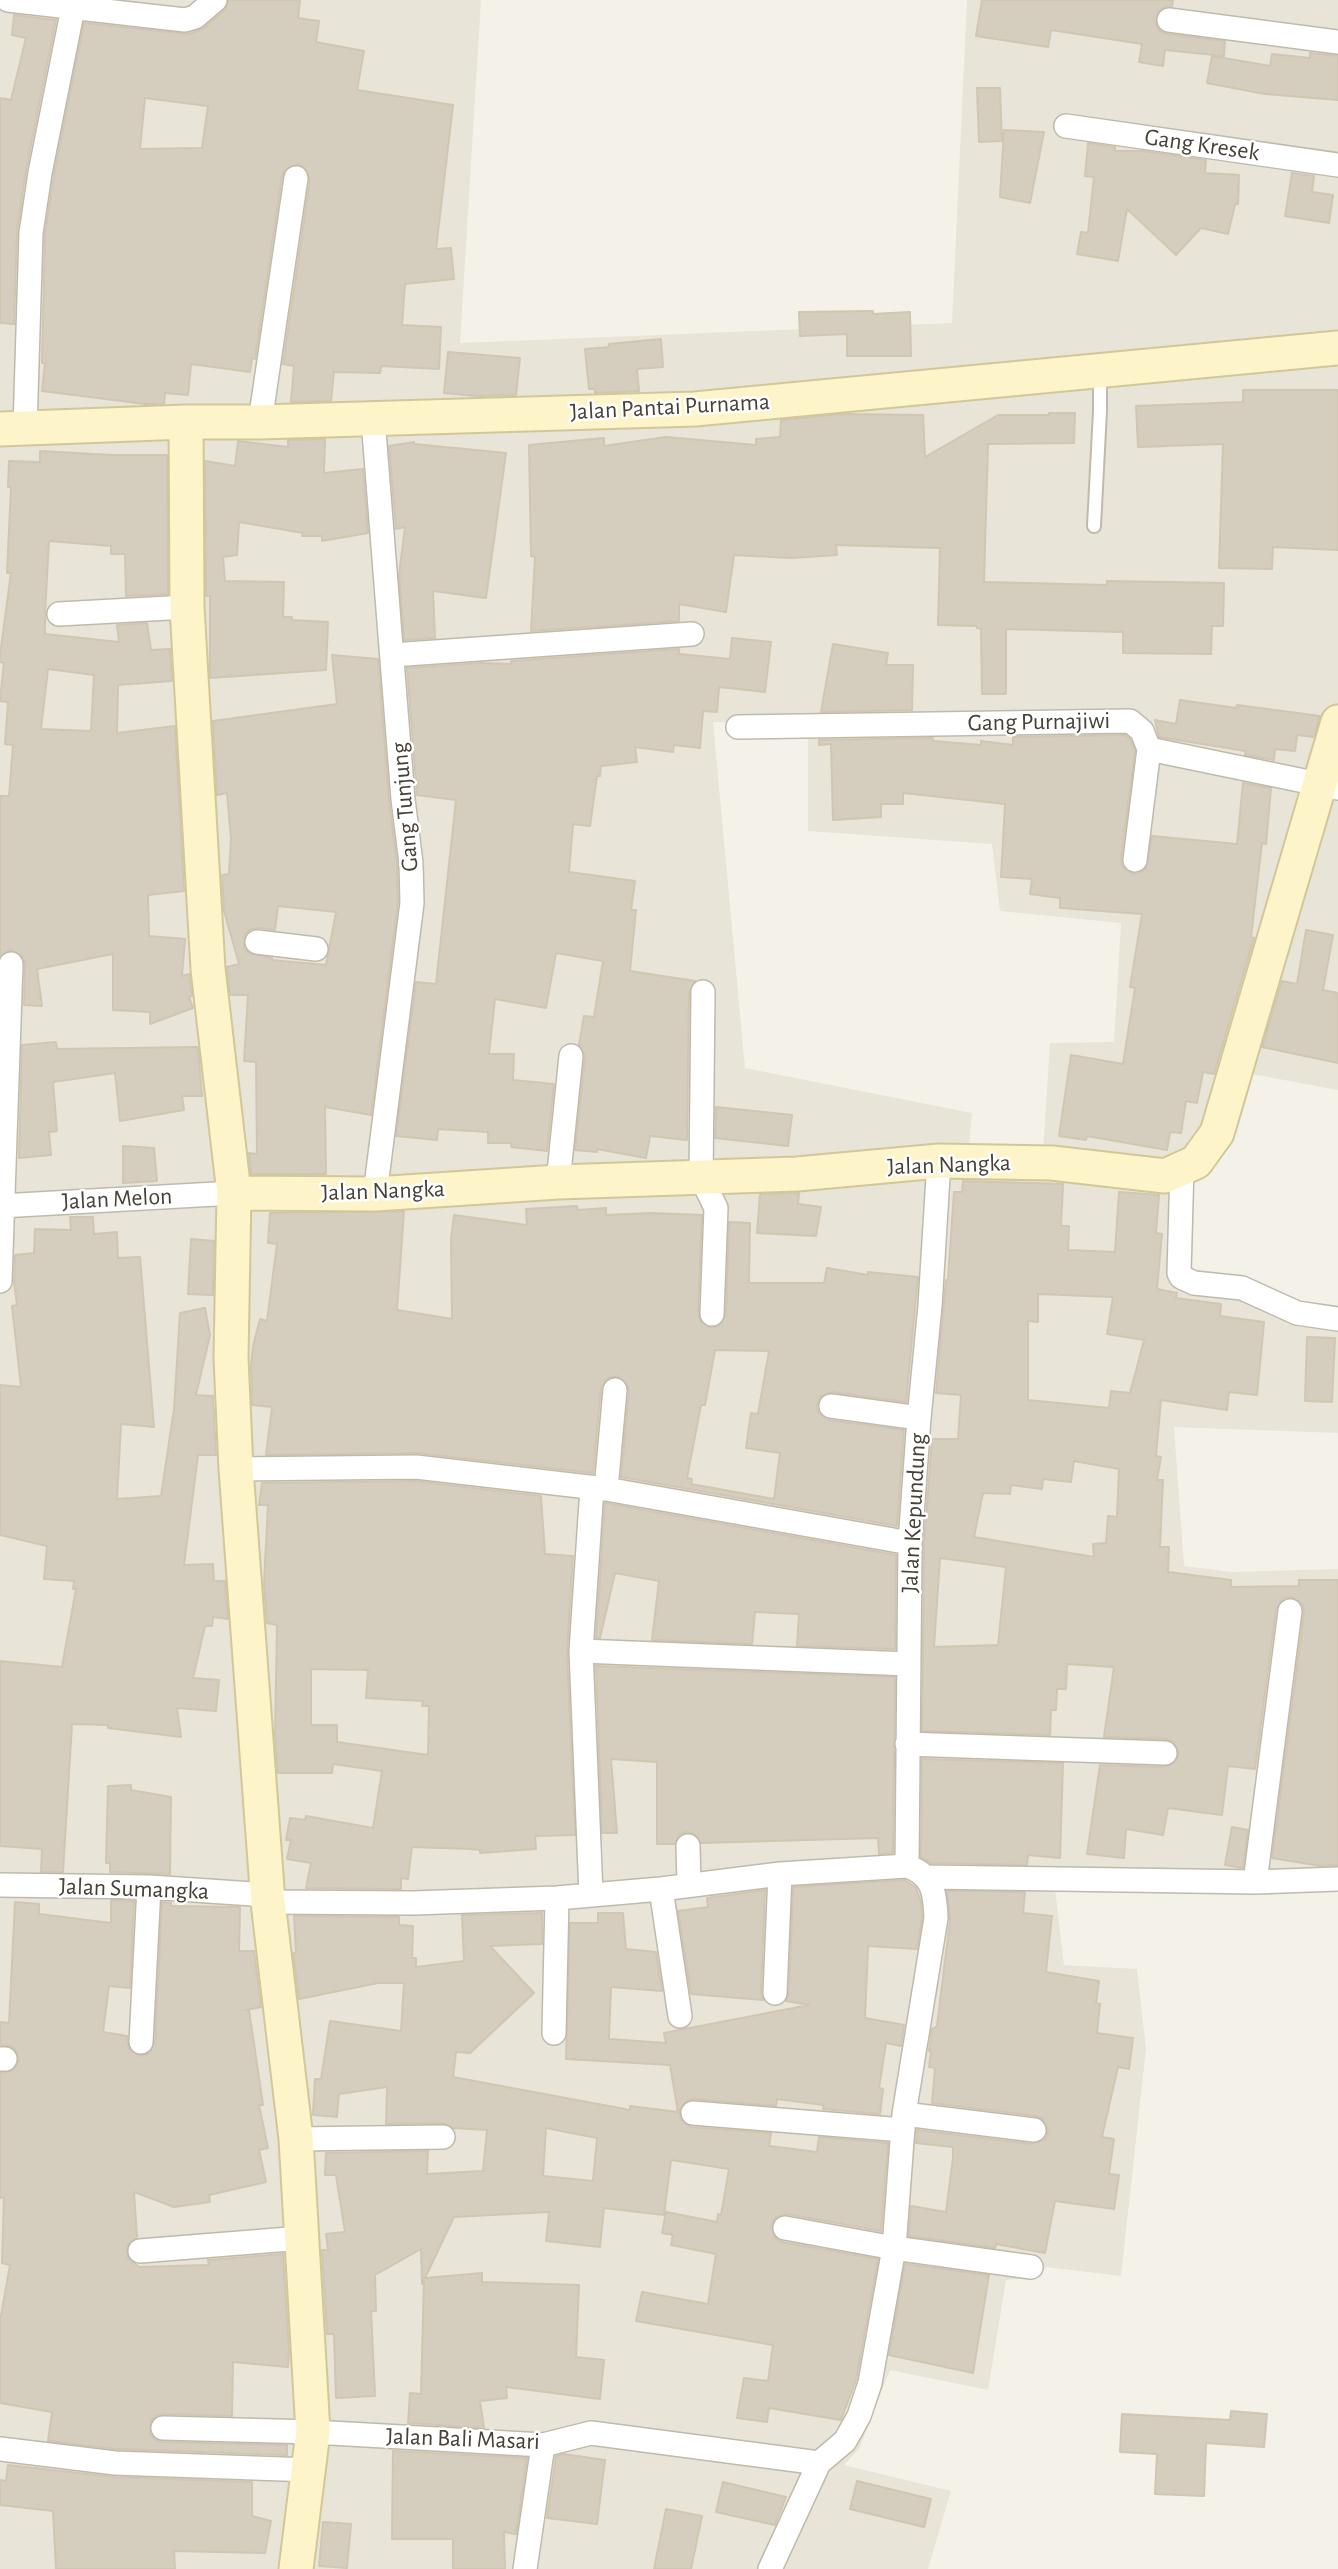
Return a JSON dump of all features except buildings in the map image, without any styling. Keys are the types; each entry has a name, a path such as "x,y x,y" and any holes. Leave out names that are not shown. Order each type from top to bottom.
{"street":[{"path":"8,0 186,20 195,17 215,0"},
{"path":"12,429 31,233 40,173 73,8"},
{"path":"1169,20 1338,42"},
{"name":"Gang Kresek","path":"1066,126 1338,165"},
{"path":"260,422 296,178"},
{"name":"Jalan Pantai Purnama","path":"12,429 695,409 1338,348"},
{"name":"Gang Tunjung","path":"373,419 402,799 411,863 412,904 375,1194"},
{"path":"186,422 187,607 208,969 234,1193 231,1358 236,1469 268,1898 296,2139 313,2432 296,2569"},
{"path":"59,614 187,607"},
{"path":"392,655 692,634"},
{"name":"Gang Purnajiwi","path":"738,727 1122,720 1139,726 1149,749"},
{"name":"Jalan Nangka","path":"234,1193 375,1194 558,1182 797,1174 939,1161 1052,1163 1165,1176 1196,1162 1217,1133 1329,786 1338,722"},
{"path":"1135,860 1149,749 1329,786"},
{"path":"257,942 316,949"},
{"path":"0,1280 11,964"},
{"path":"703,992 701,1177 716,1208 712,1314"},
{"path":"558,1182 570,1056"},
{"name":"Jalan Kepundung","path":"907,1866 910,1543 939,1161"},
{"path":"1182,1167 1181,1277 1194,1283 1242,1288 1297,1313 1338,1319"},
{"name":"Jalan Melon","path":"1,1206 234,1193"},
{"path":"591,1895 582,1651 599,1488 615,1390"},
{"path":"831,1406 919,1418"},
{"path":"236,1469 416,1467 599,1488 910,1543"},
{"path":"1255,1882 1290,1611"},
{"path":"582,1651 909,1664"},
{"path":"907,1744 1165,1753"},
{"path":"688,1846 689,1884"},
{"path":"907,1866 928,1877 1255,1882 1338,1879"},
{"name":"Jalan Sumangka","path":"0,1885 149,1887 268,1898 413,1903 557,1898 662,1889 780,1874 907,1866"},
{"path":"775,1993 780,1874"},
{"path":"770,2569 819,2463 845,2441 859,2416 870,2383 894,2248 904,2122 936,1918 928,1877"},
{"path":"141,2042 149,1887"},
{"path":"662,1889 680,2016"},
{"path":"554,2033 557,1898"},
{"path":"693,2113 1034,2130"},
{"path":"296,2139 443,2137"},
{"path":"785,2228 894,2248 1031,2267"},
{"path":"140,2251 302,2238"},
{"name":"Jalan Bali Masari","path":"163,2428 313,2432 543,2445 591,2433 819,2463"},
{"path":"525,2569 543,2445"},
{"path":"0,2449 115,2463 310,2470"}],"lane":[{"path":"1094,526 1100,371"}],"shaded area":[{"path":"0,0 481,0 460,343 952,323 967,0 1338,0 1338,1090 1225,1069 1192,1154 1165,1163 1043,1151 1050,1043 1114,1042 1121,923 1000,911 992,844 808,831 808,723 713,722 745,1068 972,1113 967,1168 1164,1190 1174,1200 1170,1265 1243,1295 1338,1326 1338,1433 1174,1427 1184,1566 1231,1572 1338,1569 1338,1887 1205,1894 1055,1889 1064,1965 1137,1969 1146,2049 1121,2276 1046,2267 1039,2277 1006,2280 988,2390 890,2370 859,2449 844,2465 951,2491 928,2569 0,2569"}]}
